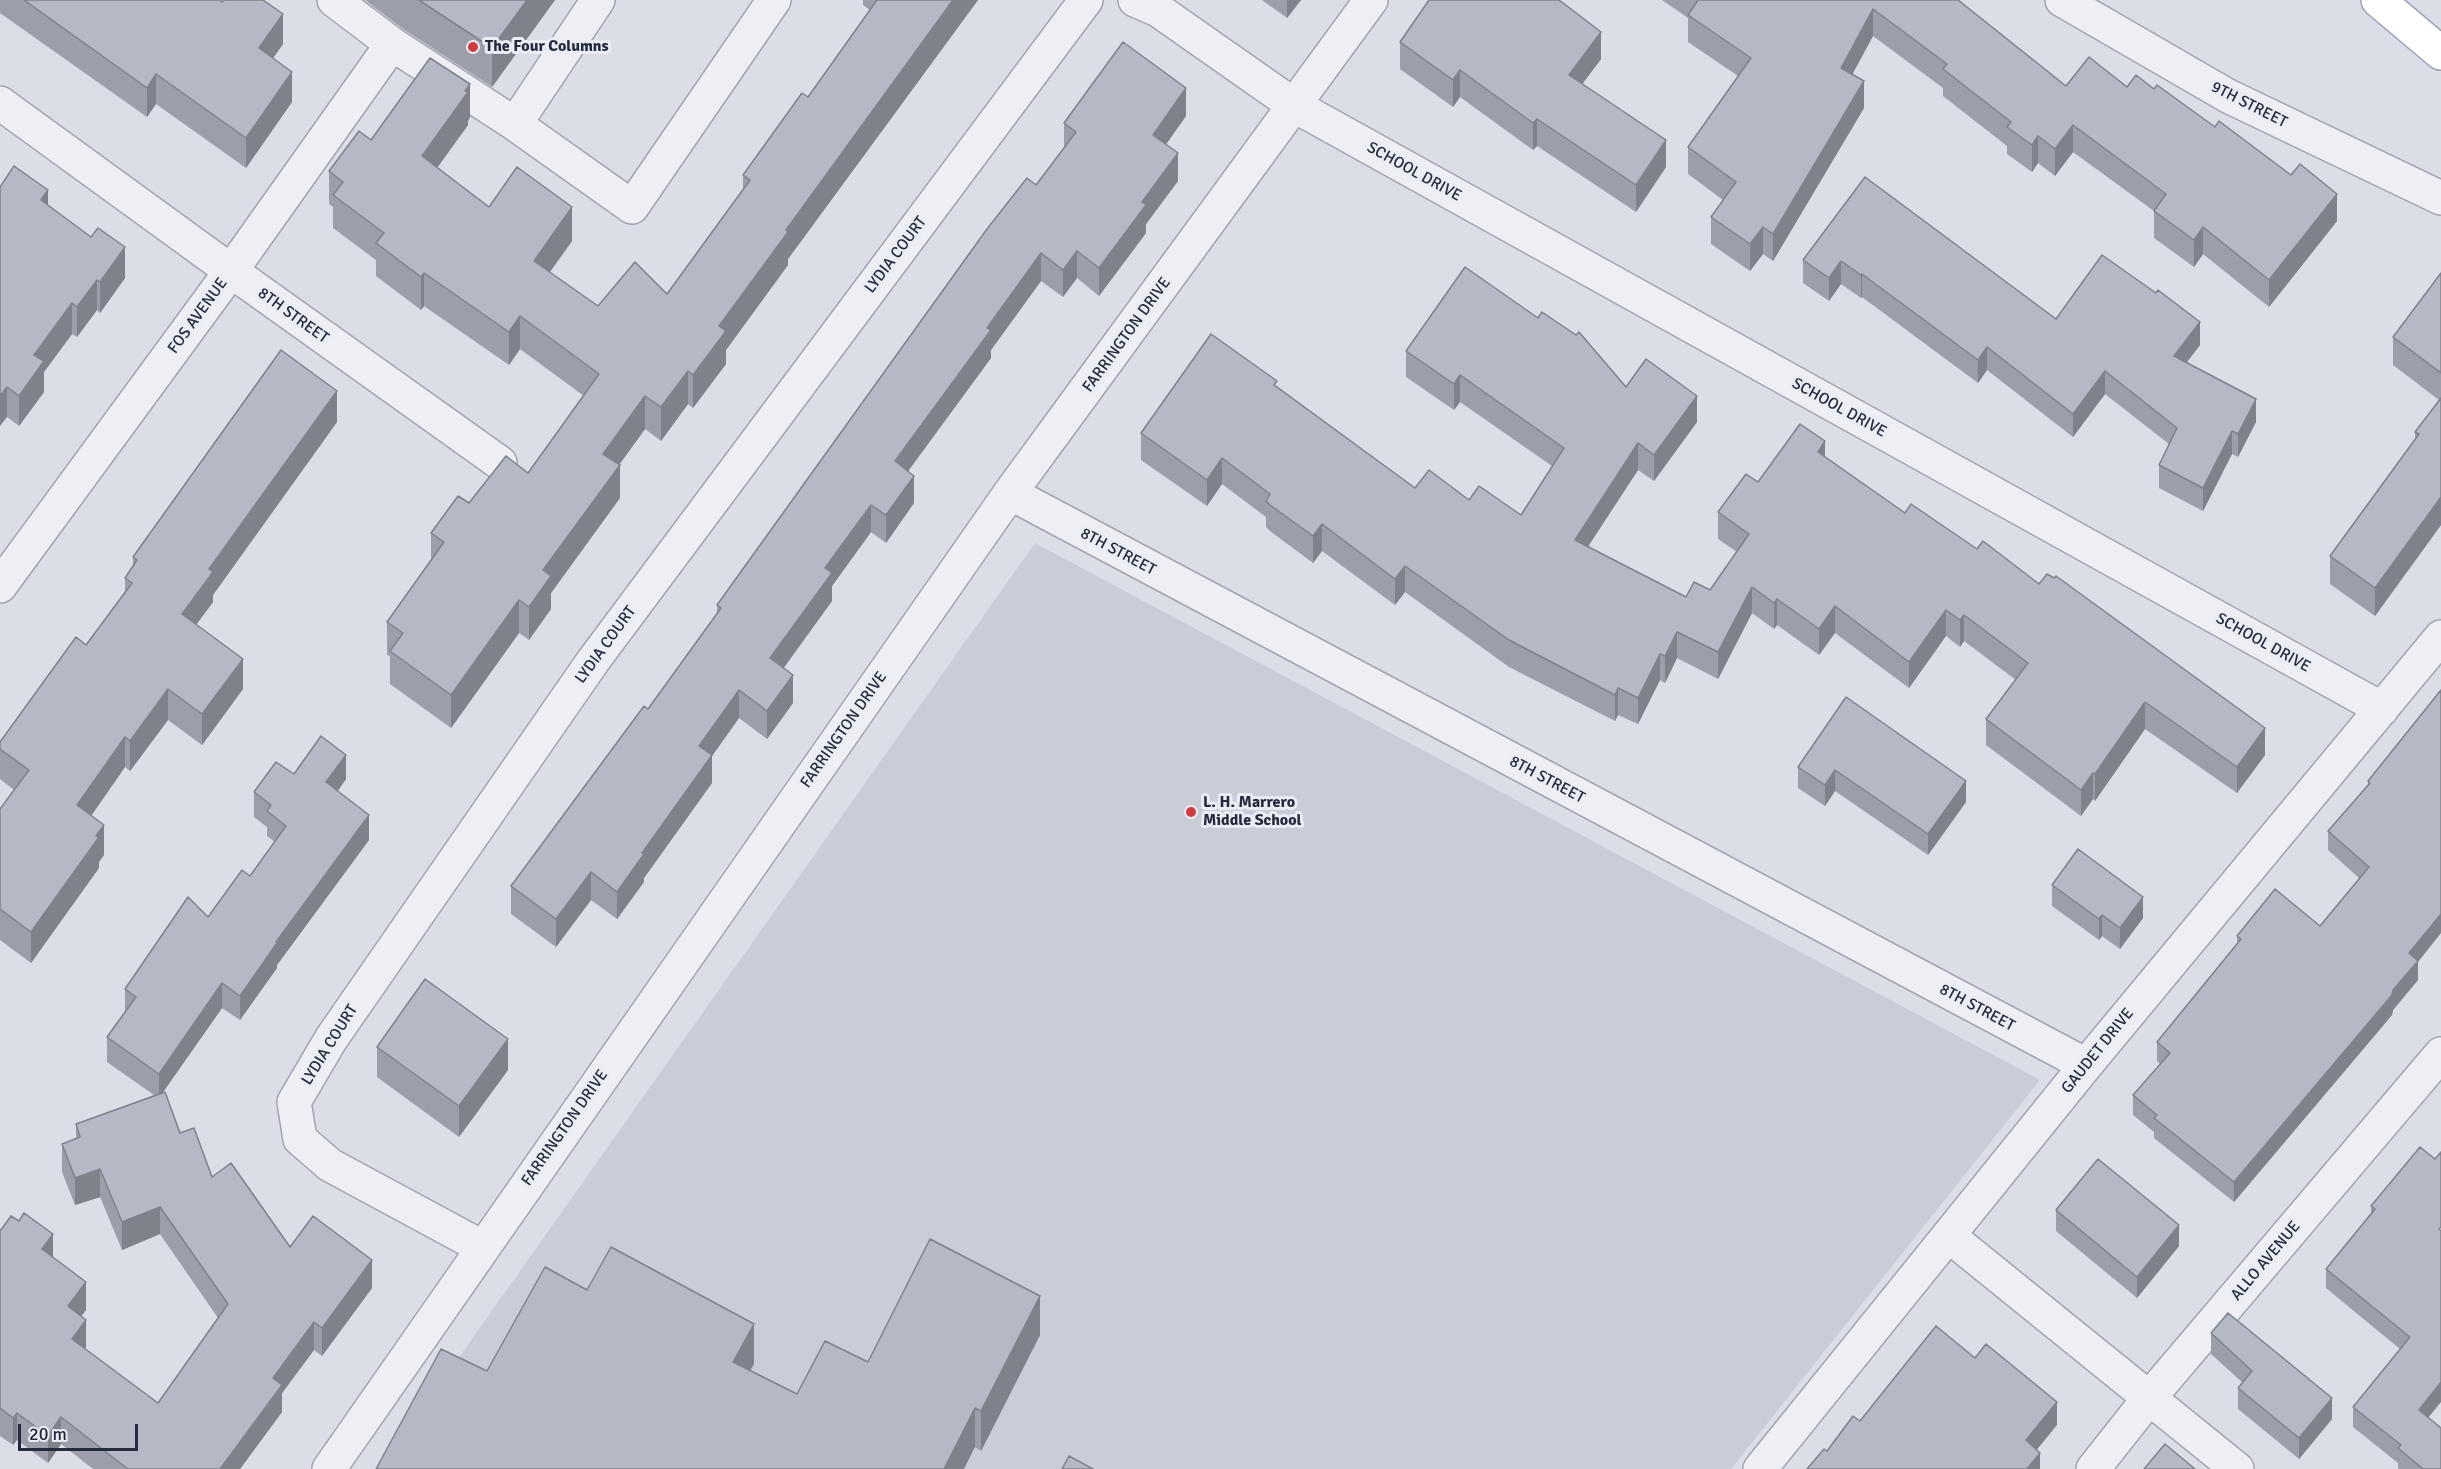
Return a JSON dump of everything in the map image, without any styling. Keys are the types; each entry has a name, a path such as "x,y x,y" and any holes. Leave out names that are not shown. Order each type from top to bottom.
{"main road":[{"path":"2378,0 2441,53"}],"street":[{"path":"334,0 392,44 515,124 632,207 774,0"},
{"path":"515,124 598,0"},
{"name":"LYDIA COURT","path":"482,1247 330,1165 300,1139 294,1102 331,1039 594,661 1086,0"},
{"path":"1135,0 1158,10 1295,106"},
{"name":"FARRINGTON DRIVE","path":"329,1469 1010,493 1371,0"},
{"name":"9TH STREET","path":"2062,0 2228,96 2441,198"},
{"name":"FOS AVENUE","path":"0,586 231,271 392,44"},
{"name":"8TH STREET","path":"0,102 500,463"},
{"name":"SCHOOL DRIVE","path":"1295,106 2382,709"},
{"name":"8TH STREET","path":"1010,493 2086,1065"},
{"name":"GAUDET DRIVE","path":"1760,1469 2086,1065 2441,637"},
{"name":"ALLO AVENUE","path":"2093,1469 2150,1397 2441,1054"},
{"path":"1949,1236 2237,1469"}],"shaded area":[{"name":"L. H. Marrero Middle School","path":"1035,543 2040,1080 1731,1469 380,1469"}],"building":[{"path":"24,0 220,0 222,2 224,0 263,0 283,14 259,48 292,72 246,138 156,74 147,88"},
{"path":"419,0 527,0 492,48"},
{"path":"877,0 953,0 719,326 726,331 693,375 688,371 661,407 645,396 603,454 620,465 543,570 551,576 529,607 519,600 451,695 390,651 403,633 387,622 444,542 431,533 458,496 469,503 506,456 528,473 599,374 520,316 509,332 424,273 421,277 376,243 384,233 333,195 343,182 329,171 359,131 371,140 430,58 470,84 465,91 468,92 422,156 489,207 517,167 572,207 534,261 598,306 635,262 667,294 750,180 743,175 802,93 808,97"},
{"path":"1429,0 1559,0 1601,32 1569,75 1666,140 1636,185 1537,119 1533,123 1460,70 1453,80 1400,42"},
{"path":"1698,0 1958,0 2066,86 2089,57 2127,87 2136,75 2154,89 2157,85 2215,127 2219,121 2291,175 2300,164 2337,194 2269,280 2203,227 2194,240 2154,211 2166,194 2073,125 2055,149 2038,136 2032,145 2007,127 2011,122 1943,69 1947,64 1873,9 1841,68 1864,81 1773,234 1763,227 1750,244 1711,217 1736,182 1688,147 1751,58 1688,15"},
{"path":"1123,42 1186,88 1153,135 1178,153 1142,202 1146,205 1099,268 1077,251 1063,270 1041,253 987,328 991,330 895,461 914,476 886,515 871,505 825,568 832,573 770,658 793,675 767,711 739,690 699,746 712,755 617,892 591,872 556,919 511,886 644,706 648,709 721,608 717,605 987,229 1027,178 1036,185 1076,132 1064,123"},
{"path":"14,166 48,190 41,200 91,237 98,228 125,247 100,282 97,280 77,307 72,303 34,355 44,361 19,396 7,387 0,396 0,187"},
{"path":"1865,177 2056,319 2102,255 2156,293 2158,290 2200,322 2174,356 2256,399 2238,434 2232,431 2203,488 2159,465 2177,428 2105,371 2073,414 1987,347 1978,360 1841,261 1829,278 1803,260"},
{"path":"1465,267 1538,318 1542,312 1576,335 1579,332 1626,387 1646,359 1697,396 1654,455 1638,443 1575,540 1686,597 1694,582 1710,590 1749,534 1718,512 1746,474 1758,482 1800,424 1825,441 1818,452 1905,513 1911,504 1977,549 1983,541 2039,584 2047,574 2054,578 2056,576 2265,728 2237,767 2145,702 2095,774 2093,773 2081,790 1986,719 2028,663 1964,615 1960,620 1946,610 1909,662 1835,606 1819,629 1777,599 1774,603 1752,587 1718,652 1677,632 1665,656 1660,654 1638,698 1618,688 1615,695 1509,640 1405,566 1395,579 1322,524 1313,536 1270,505 1266,501 1270,494 1222,458 1207,480 1141,433 1211,334 1277,381 1274,385 1415,488 1429,470 1469,500 1479,486 1521,515 1564,448 1460,375 1454,384 1406,351"},
{"path":"2441,273 2441,373 2393,337"},
{"path":"281,350 337,391 209,569 213,572 182,614 243,659 202,714 168,689 130,741 125,737 77,805 104,825 96,836 99,837 31,932 0,909 0,809 29,770 0,749 0,742 76,637 86,645 132,583 125,578 137,560 133,557"},
{"path":"2441,398 2441,497 2375,588 2330,556 2419,434 2415,432"},
{"path":"2441,690 2441,914 2409,953 2418,961 2393,990 2392,995 2234,1182 2154,1118 2157,1115 2133,1095 2170,1053 2157,1042 2241,939 2237,936 2275,889 2320,926 2369,867 2328,831 2370,783 2368,781"},
{"path":"1846,697 1966,781 1928,834 1835,770 1825,785 1798,767"},
{"path":"321,736 346,755 326,782 369,815 276,942 240,996 222,983 159,1074 107,1037 136,997 125,989 188,897 208,917 242,870 250,876 286,826 267,811 271,805 254,792 276,762 294,774"},
{"path":"2078,849 2143,897 2120,928 2102,915 2099,919 2052,885"},
{"path":"425,979 508,1039 459,1106 377,1047"},
{"path":"165,1092 180,1133 194,1128 212,1177 231,1163 290,1247 313,1216 372,1260 322,1328 314,1322 273,1378 282,1385 220,1469 128,1469 61,1417 48,1436 17,1413 13,1418 0,1408 0,1231 11,1216 19,1221 24,1213 53,1234 42,1249 86,1282 68,1306 86,1320 72,1339 158,1403 228,1304 160,1207 122,1222 100,1169 75,1178 62,1144 80,1137 76,1124"},
{"path":"2420,1147 2435,1159 2441,1152 2441,1227 2439,1229 2441,1231 2441,1382 2419,1410 2441,1428 2441,1469 2423,1469 2398,1448 2401,1445 2353,1407 2410,1337 2326,1269 2375,1209 2371,1206"},
{"path":"2098,1159 2179,1225 2137,1277 2056,1210"},
{"path":"930,1239 1040,1296 981,1411 975,1408 944,1469 376,1469 441,1349 487,1371 545,1267 587,1290 611,1247 754,1324 733,1362 797,1394 825,1341 868,1362"},
{"path":"2228,1313 2332,1398 2299,1438 2238,1388 2252,1371 2211,1333"},
{"path":"1936,1326 1975,1358 1986,1344 2057,1402 2026,1440 2040,1453 2027,1469 1807,1469 1824,1449 1827,1451 1853,1416 1860,1421"},
{"path":"2165,1444 2195,1469 2144,1469"},
{"path":"1069,1456 1093,1469 1062,1469"}],"place":[{"name":"The Four Columns","path":"473,47"},
{"name":"L. H. Marrero Middle School","path":"1191,812"}]}
